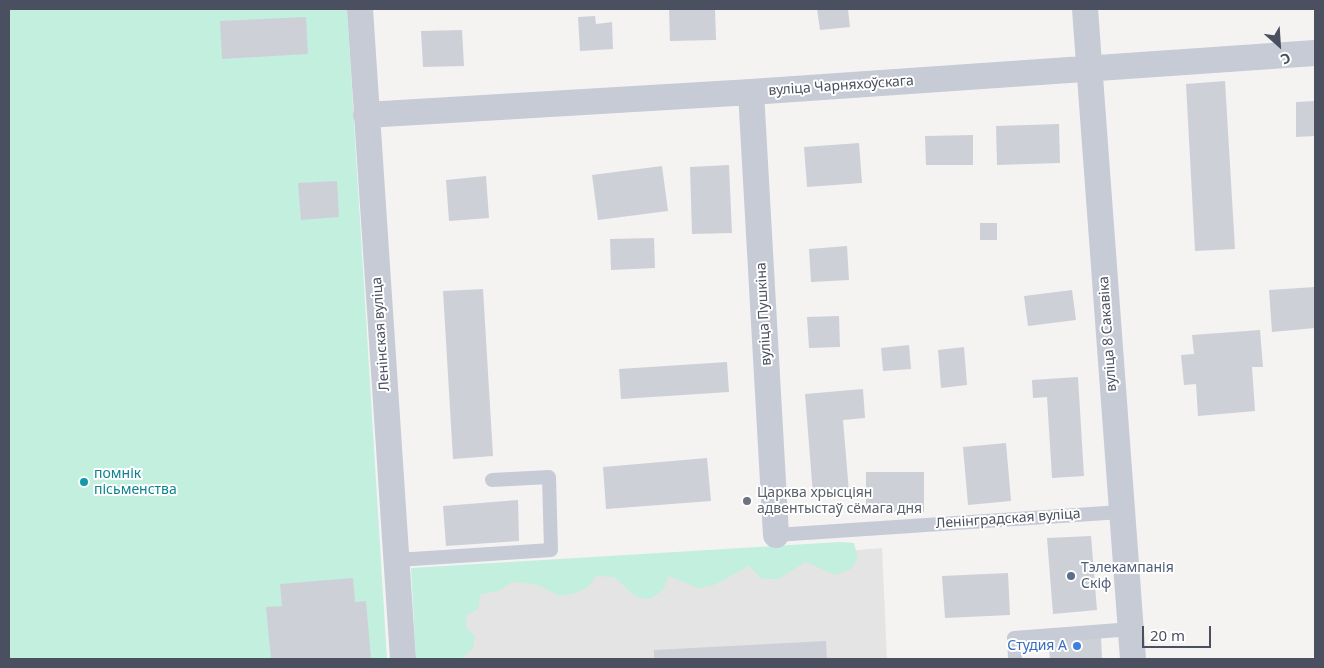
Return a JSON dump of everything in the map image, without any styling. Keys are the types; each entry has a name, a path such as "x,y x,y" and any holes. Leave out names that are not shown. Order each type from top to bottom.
{"street":[{"name":"Ленінская вуліца","path":"360,9 403,659"},
{"name":"вуліца 8 Сакавіка","path":"1085,9 1133,659"},
{"name":"вуліца Чарняхоўскага","path":"366,115 751,92 1088,67 1315,53"},
{"name":"вуліца Пушкіна","path":"751,92 776,535"}],"lane":[{"path":"397,560 551,550 549,477 492,480"},
{"name":"Ленінградская вуліца","path":"776,535 1121,512"},
{"path":"1015,659 1014,638 1132,629"}],"shaded area":[{"path":"882,548 887,659 449,659 447,583"}],"green space":[{"path":"9,9 347,9 387,659 9,659"},
{"path":"840,542 854,543 858,558 851,569 836,575 805,562 779,579 762,579 749,566 712,586 698,588 669,576 663,590 650,599 636,597 614,577 596,576 585,589 559,596 538,585 512,582 499,591 481,594 478,609 467,615 466,627 475,636 473,649 460,659 416,659 411,568"}],"building":[{"path":"669,9 715,9 716,40 670,41"},
{"path":"817,9 848,9 850,27 820,30"},
{"path":"595,16 596,24 612,22 613,49 580,51 578,17"},
{"path":"306,17 308,54 222,59 220,21"},
{"path":"462,30 464,66 423,67 421,31"},
{"path":"1225,81 1235,249 1195,251 1186,84"},
{"path":"1315,101 1315,136 1296,137 1296,102"},
{"path":"1059,124 1060,163 997,165 996,126"},
{"path":"973,135 973,165 926,165 925,136"},
{"path":"859,143 862,183 807,187 804,147"},
{"path":"729,165 732,233 692,234 690,167"},
{"path":"662,166 668,211 598,220 592,175"},
{"path":"486,176 489,218 449,221 446,180"},
{"path":"337,181 339,217 301,220 298,183"},
{"path":"980,223 997,223 997,240 980,240"},
{"path":"654,238 655,268 611,270 610,239"},
{"path":"847,246 849,280 811,282 809,249"},
{"path":"1315,287 1315,328 1272,332 1269,290"},
{"path":"483,289 493,456 453,459 443,291"},
{"path":"1072,290 1076,320 1028,326 1024,296"},
{"path":"839,316 840,347 809,348 807,317"},
{"path":"1260,330 1263,367 1252,367 1255,411 1198,416 1196,384 1184,385 1181,355 1194,354 1192,335"},
{"path":"909,345 911,369 883,371 881,348"},
{"path":"964,347 967,385 941,388 938,350"},
{"path":"727,362 729,392 621,399 619,369"},
{"path":"1078,377 1084,476 1052,478 1047,397 1033,398 1032,380"},
{"path":"863,389 865,418 843,420 849,492 813,495 805,394"},
{"path":"1006,443 1011,501 968,505 963,447"},
{"path":"707,458 711,501 606,509 603,467"},
{"path":"866,472 924,472 924,512 866,512"},
{"path":"518,500 519,541 446,546 443,506"},
{"path":"1091,536 1097,610 1053,614 1047,538"},
{"path":"1008,573 1010,615 945,618 942,576"},
{"path":"353,578 355,602 366,601 371,659 271,659 266,607 282,606 280,584"},
{"path":"1101,636 1102,659 1050,659 1048,640"},
{"path":"826,641 827,659 654,659 654,650"}],"place":[{"name":"помнік пісьменства","path":"84,482"},
{"name":"Царква хрысціян адвентыстаў сёмага дня","path":"747,501"},
{"name":"Тэлекампанія Скіф","path":"1071,576"},
{"name":"Студия А","path":"1077,646"}]}
